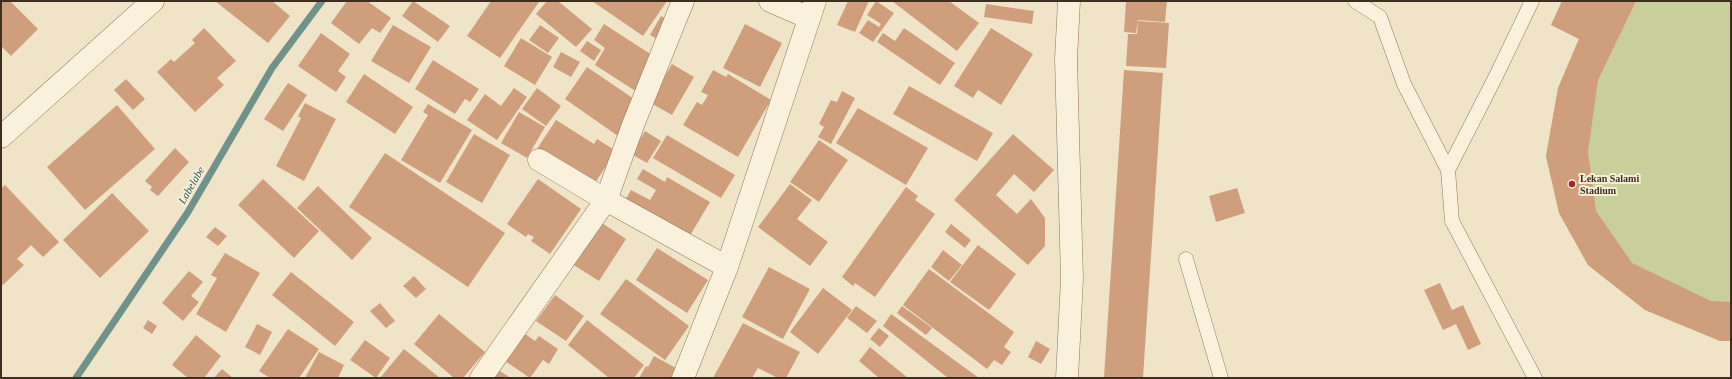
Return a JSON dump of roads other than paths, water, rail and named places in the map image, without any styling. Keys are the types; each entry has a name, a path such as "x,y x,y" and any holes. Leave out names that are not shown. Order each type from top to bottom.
{"street":[{"path":"1,137 154,1"},
{"path":"481,378 606,200 633,125 683,1"},
{"path":"683,378 727,267 812,10 770,1"},
{"path":"1067,378 1072,279 1066,59 1069,1"},
{"path":"539,160 606,200 727,267"}],"lane":[{"path":"1355,1 1380,17 1404,84 1448,170 1452,221 1534,378"},
{"path":"1448,170 1532,1"},
{"path":"1186,259 1221,378"}],"waterway":[{"name":"Labelabe","path":"76,378 188,212 272,68 322,1"}],"place":[{"name":"Lekan Salami Stadium","path":"1572,184"}]}
